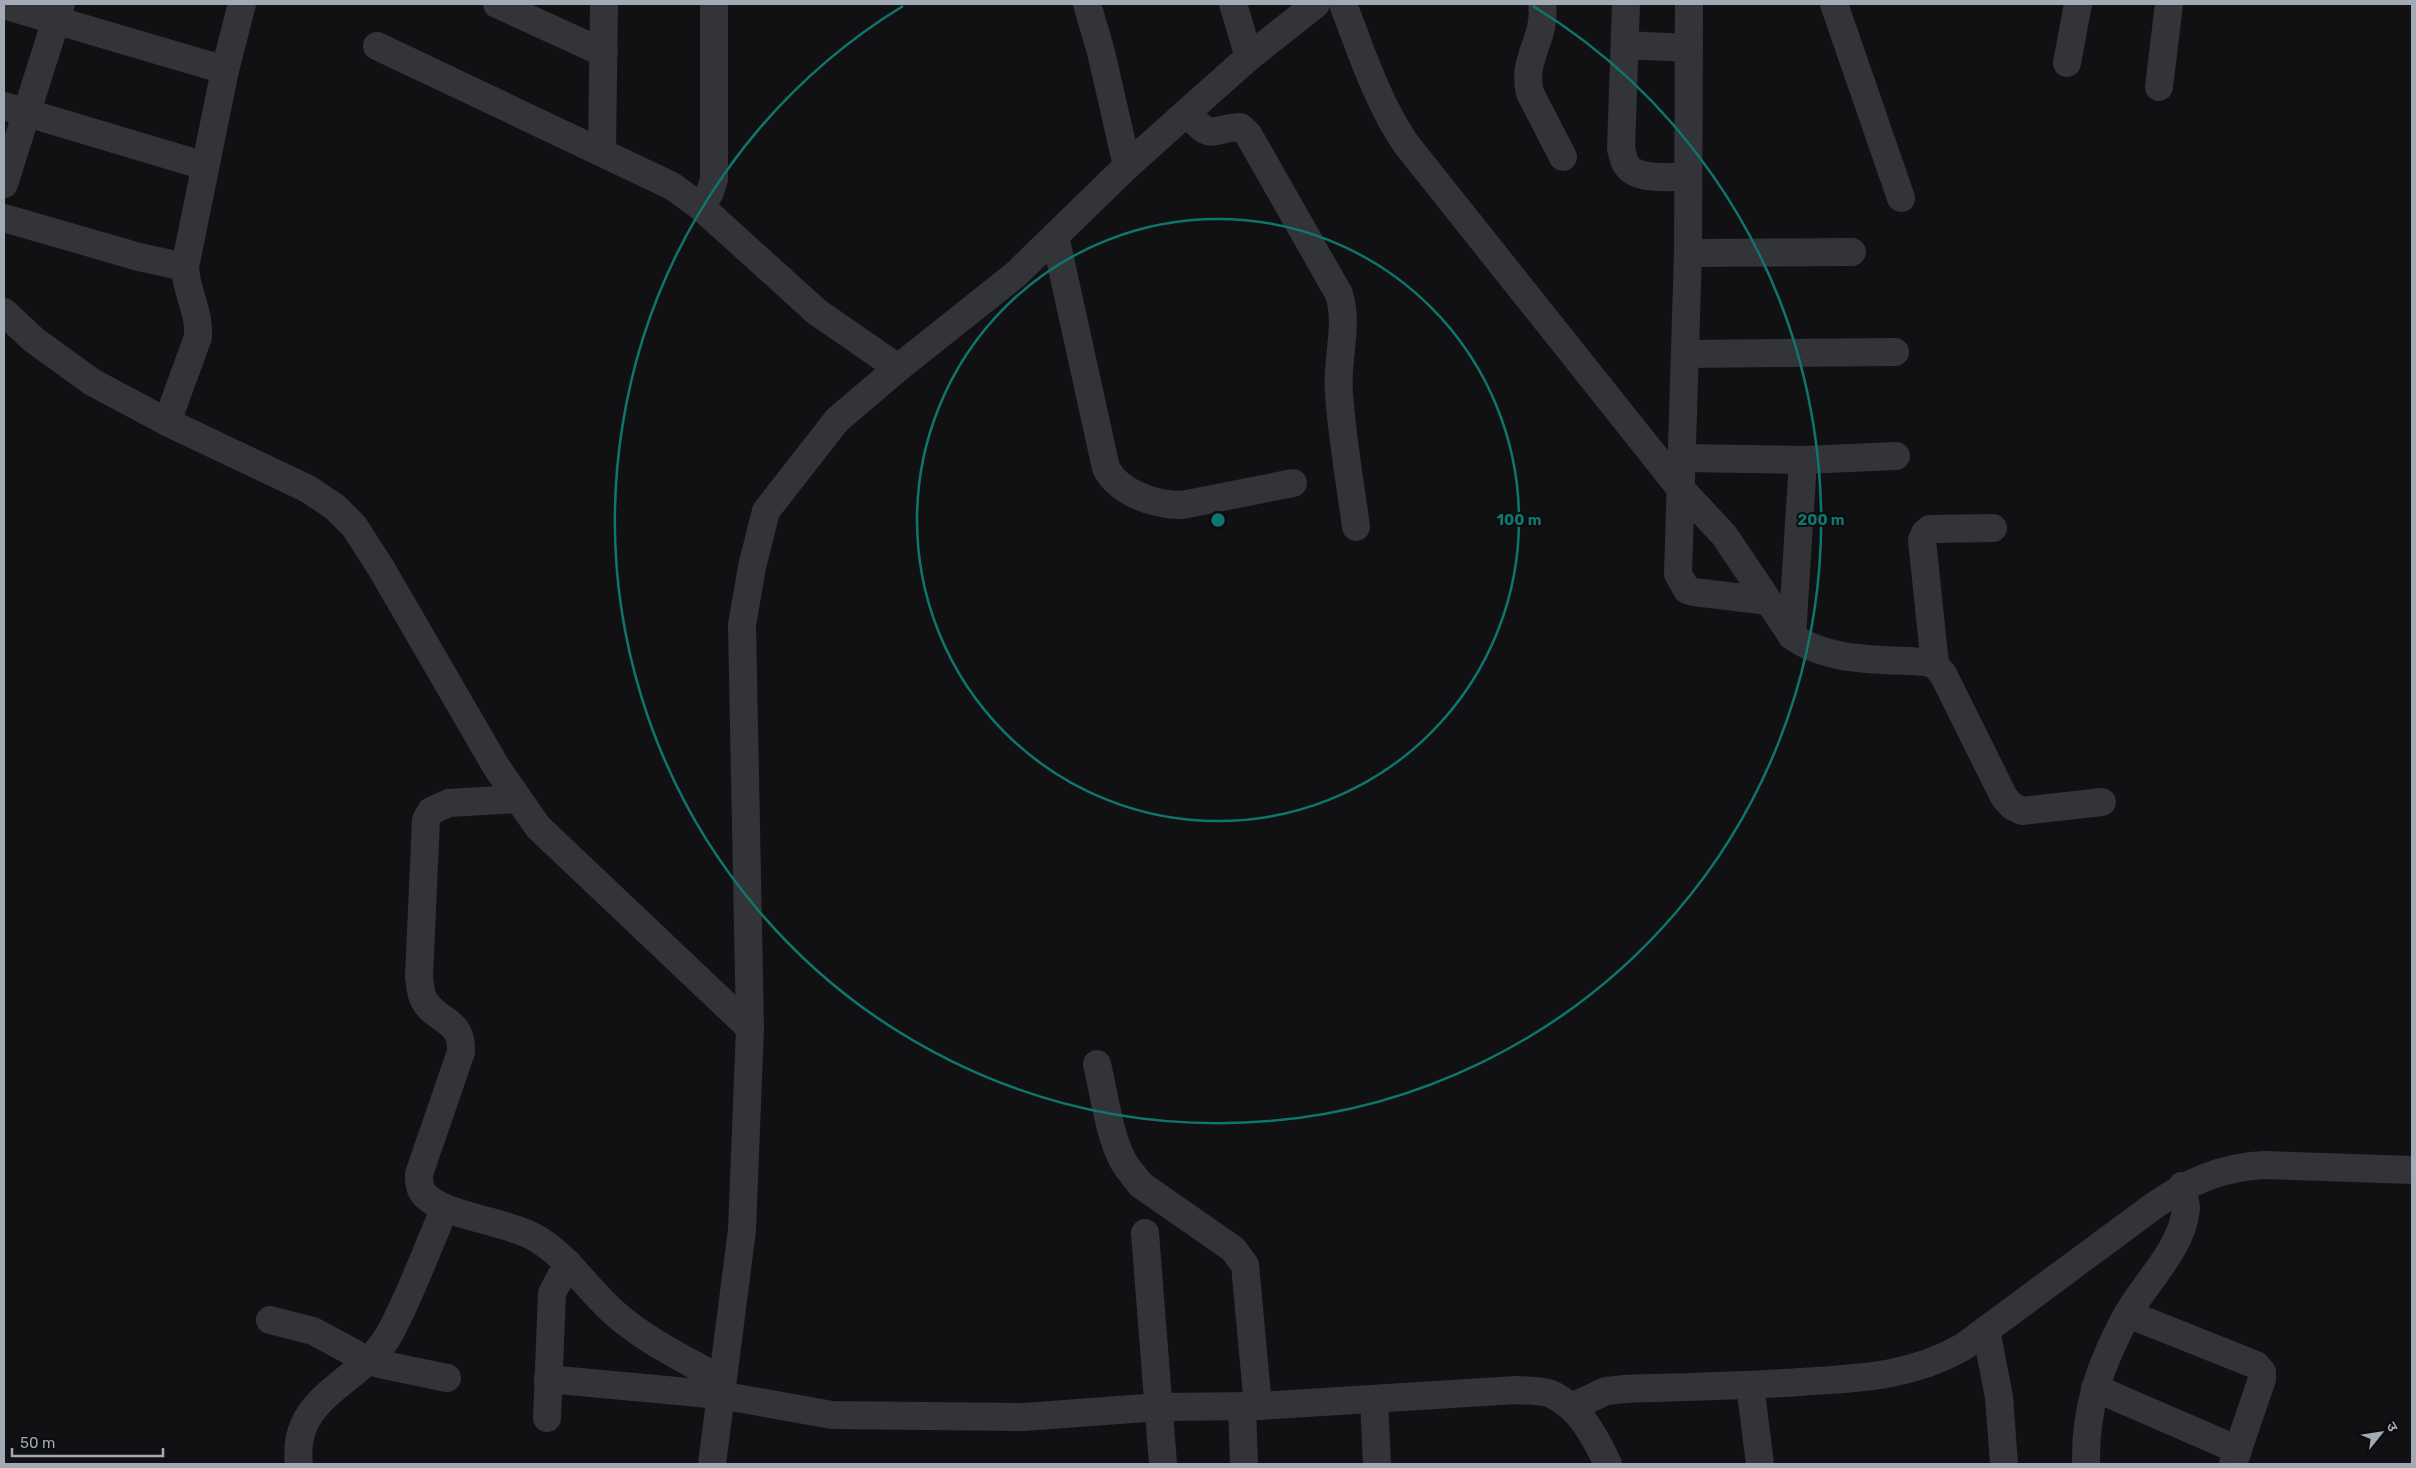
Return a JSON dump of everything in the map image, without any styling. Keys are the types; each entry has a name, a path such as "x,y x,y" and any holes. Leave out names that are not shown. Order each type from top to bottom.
{"street":[{"path":"167,422 198,337 199,324 186,278 185,267 204,166 242,4"},
{"path":"498,4 604,53"},
{"path":"602,151 604,4"},
{"path":"701,208 710,192 714,178 714,4"},
{"path":"1086,4 1101,52 1127,166"},
{"path":"1233,4 1249,57"},
{"path":"712,1464 742,1230 750,1028 742,624 752,567 766,511 837,420 1014,274 1127,166 1186,113 1249,57 1316,4"},
{"path":"1343,4 1381,100 1392,124 1406,144 1680,488 1724,535 1792,636 1804,645 1843,656 1926,662 1935,665 1943,674 2004,797 2012,806 2022,811 2102,802"},
{"path":"1542,4 1542,27 1530,59 1527,82 1530,93 1563,157"},
{"path":"1626,4 1622,149 1625,164 1633,172 1648,176 1688,177"},
{"path":"1689,4 1688,252 1678,574 1687,590 1768,601"},
{"path":"1834,4 1901,198"},
{"path":"2067,63 2078,4"},
{"path":"2159,88 2169,4"},
{"path":"4,5 59,12 225,70"},
{"path":"4,184 15,109 59,12"},
{"path":"1625,45 1689,48"},
{"path":"377,46 602,151 672,186 701,208 818,312 898,368"},
{"path":"15,109 204,166"},
{"path":"1186,113 1208,132 1240,127 1248,134 1339,294 1343,307 1344,326 1339,370 1339,392 1356,527"},
{"path":"4,218 139,257 185,267"},
{"path":"1055,236 1106,468 1112,479 1120,487 1160,503 1170,505 1182,505 1293,483"},
{"path":"1688,252 1852,252"},
{"path":"4,312 34,340 92,382 167,422 308,488 335,507 354,526 381,568 516,799 538,827 750,1028"},
{"path":"1685,354 1895,352"},
{"path":"1682,458 1803,460 1896,456"},
{"path":"1792,636 1803,460"},
{"path":"1935,665 1922,548 1925,533 1930,530 1993,528"},
{"path":"516,799 449,803 440,806 431,811 424,831 419,976 421,990 424,1001 453,1026 462,1042 461,1052 419,1174 422,1191 427,1197 445,1208 520,1230 547,1245 568,1263 603,1303 634,1329 721,1387"},
{"path":"1097,1064 1117,1146 1123,1160 1132,1173 1141,1185 1233,1249 1244,1264 1250,1406 1244,1464"},
{"path":"1572,1407 1606,1391 1624,1388 1750,1385 1897,1373 1941,1359 1986,1330 2182,1186 2206,1176 2244,1166 2412,1170"},
{"path":"2086,1464 2088,1415 2095,1388 2128,1314 2176,1240 2184,1223 2186,1207 2182,1186"},
{"path":"299,1464 297,1448 299,1435 307,1419 332,1390 367,1360 390,1334 445,1208"},
{"path":"1145,1233 1163,1464"},
{"path":"547,1418 552,1293 568,1263"},
{"path":"2095,1388 2236,1457 2262,1379 2262,1372 2256,1365 2128,1314"},
{"path":"270,1320 313,1331 367,1360 446,1378"},
{"path":"1986,1330 1998,1396 2004,1464"},
{"path":"548,1379 721,1387 832,1415 906,1416 1024,1417 1159,1406 1250,1406 1516,1390 1549,1393 1572,1407 1596,1440 1608,1464"},
{"path":"1750,1385 1760,1464"},
{"path":"1374,1399 1377,1464"}]}
